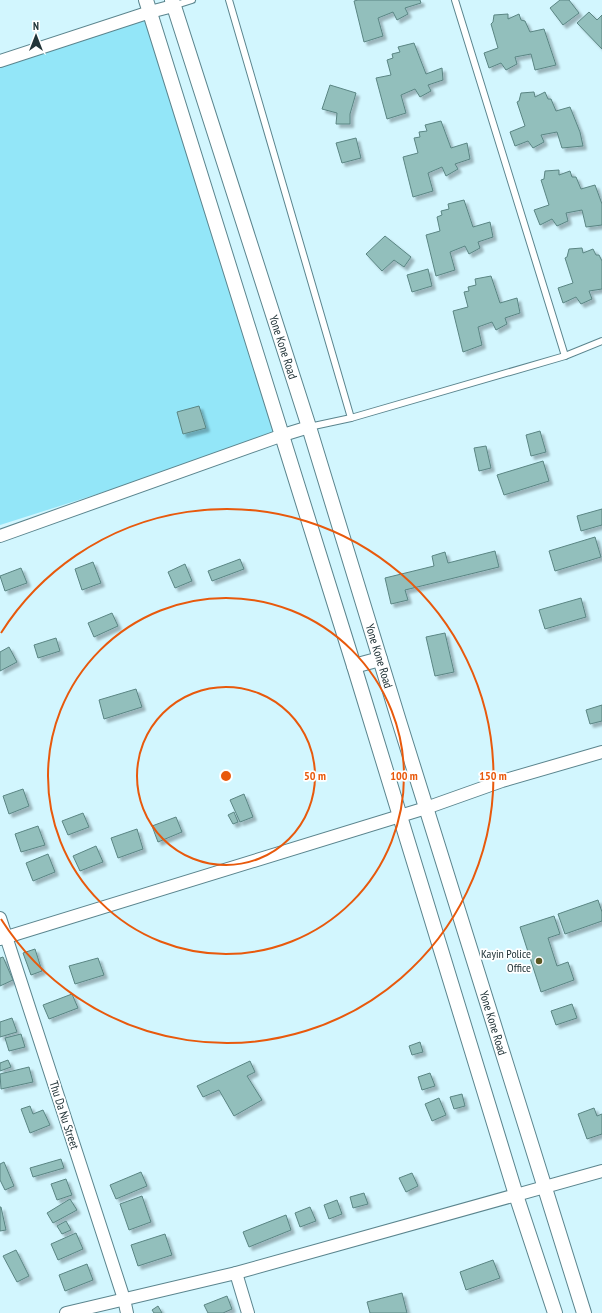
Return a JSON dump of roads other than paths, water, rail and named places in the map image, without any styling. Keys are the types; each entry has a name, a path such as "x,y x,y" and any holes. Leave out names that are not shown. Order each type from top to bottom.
{"street":[{"path":"0,61 148,6 172,3"},
{"name":"Yone Kone Road","path":"172,3 309,427 584,1313"},
{"path":"148,6 283,435 516,1195 555,1313"},
{"path":"0,536 309,427"},
{"path":"354,666 380,659"},
{"path":"3,938 426,808 502,782 602,752"},
{"name":"Thu Da Nu Street","path":"0,918 3,938 124,1299 127,1313"},
{"path":"66,1313 236,1273 602,1171"},
{"path":"236,1273 248,1313"}],"lane":[{"path":"172,3 192,0"},
{"path":"230,0 351,418"},
{"path":"455,0 565,356"},
{"path":"309,427 351,418 565,356 602,340"}],"place":[{"name":"Kayin Police Office","path":"539,961"}]}
